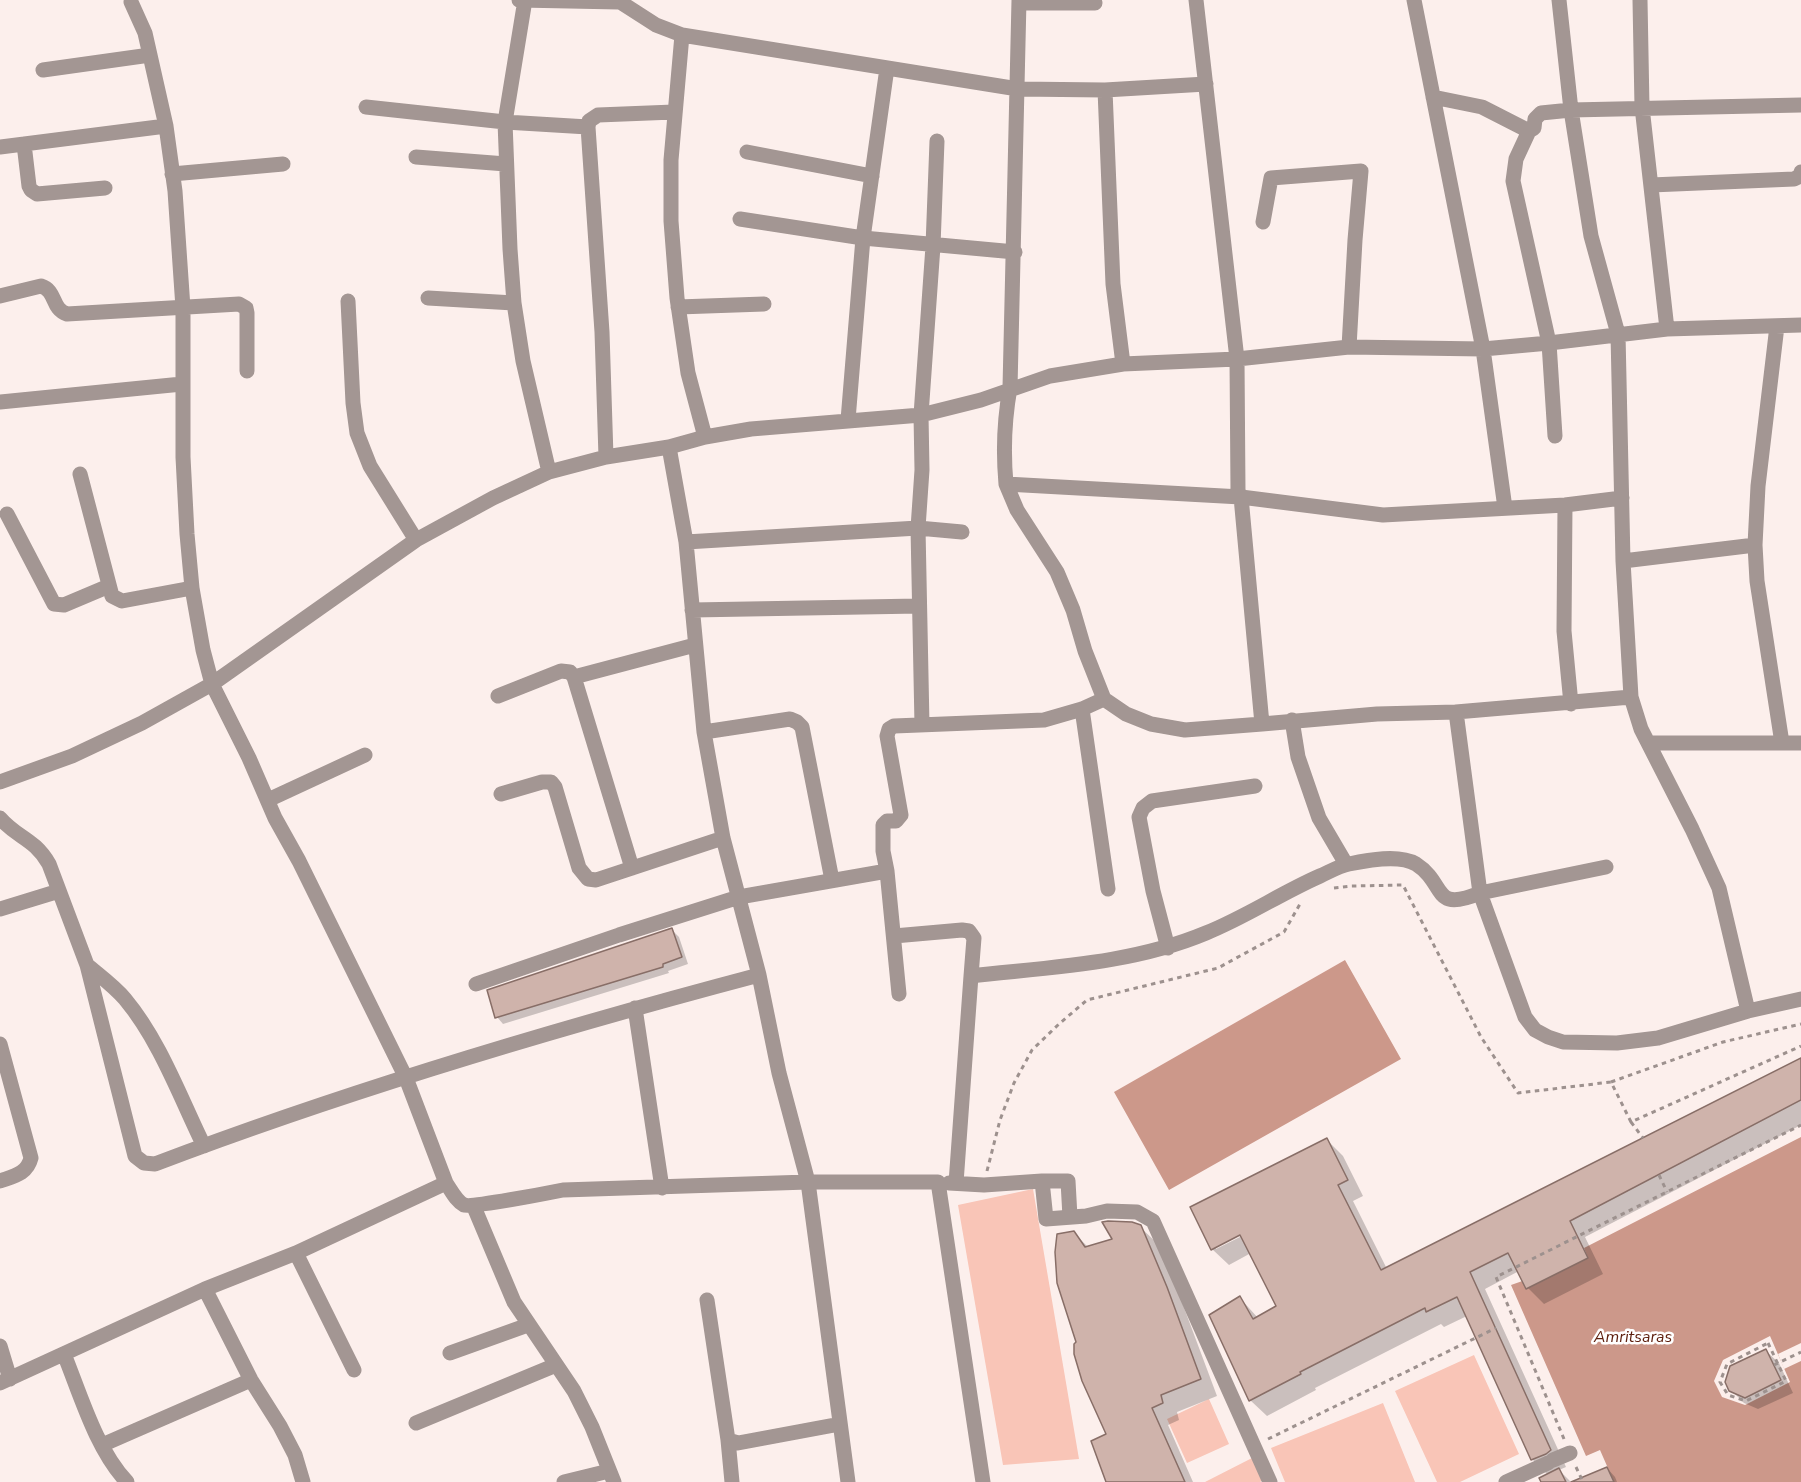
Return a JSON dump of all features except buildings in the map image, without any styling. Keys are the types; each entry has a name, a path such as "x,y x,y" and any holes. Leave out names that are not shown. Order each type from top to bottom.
{"street":[{"path":"519,0 618,1 656,25 682,35 1018,89 1105,90 1206,84"},
{"path":"525,0 505,122 506,164 514,303 527,383 549,472"},
{"path":"1196,0 1237,359 1238,491 1241,497 1262,724"},
{"path":"1414,0 1483,349 1505,508"},
{"path":"1559,0 1571,110 1591,236 1618,334 1623,561 1631,697 1636,718 1719,888 1749,1011"},
{"path":"1640,0 1642,107 1667,329"},
{"path":"131,1 146,33 166,126 172,174 183,308 183,457 192,588 212,684 267,800 406,1078 446,1183 456,1198 464,1205 474,1207 563,1190 808,1182 938,1182 984,1185 1068,1181 1071,1217"},
{"path":"1095,3 1019,1 1015,252 1010,388 1005,419 1004,462 1006,484 1017,510 1057,572 1104,699 1126,714 1151,724 1185,730 1377,714 1456,712 1571,704 1631,697"},
{"path":"682,35 674,112 670,192 678,307 688,374 705,437"},
{"path":"43,70 150,55"},
{"path":"848,420 863,238 887,68"},
{"path":"1105,90 1113,284 1124,364"},
{"path":"1433,97 1482,107 1529,131"},
{"path":"1555,435 1549,343 1513,180 1516,159 1529,131 1534,128 1535,119 1541,113 1571,110 1801,105"},
{"path":"366,107 505,122 588,127"},
{"path":"606,457 602,321 588,127 589,122 598,116 674,112"},
{"path":"0,147 166,126"},
{"path":"922,725 918,528 922,470 921,415 933,246 937,141"},
{"path":"24,144 31,190 43,194 105,188"},
{"path":"747,152 872,176"},
{"path":"416,157 506,164"},
{"path":"172,174 283,164"},
{"path":"1263,222 1271,178 1361,171 1350,346"},
{"path":"1651,185 1794,178 1800,176 1801,172"},
{"path":"740,219 863,238 1015,252"},
{"path":"0,296 41,286 51,292 56,308 67,314 240,304 244,306 247,313 247,371"},
{"path":"428,298 514,303"},
{"path":"348,302 353,403 357,433 370,466 416,540"},
{"path":"678,307 764,304"},
{"path":"0,782 72,756 142,723 212,684 416,540 493,498 549,472 606,457 669,447 705,437 751,429 921,415 981,399 1050,376 1124,364 1237,359 1350,346 1483,349 1667,329 1801,325"},
{"path":"1778,326 1758,486 1755,545 1757,581 1782,742 1779,743"},
{"path":"0,402 183,384"},
{"path":"669,447 686,542 704,732 723,838 759,975 779,1074 808,1182 848,1482"},
{"path":"80,474 112,596 122,601 192,588"},
{"path":"1006,484 1241,497 1383,515 1564,505 1622,498"},
{"path":"1564,505 1564,631 1571,704"},
{"path":"7,513 54,604 64,606 109,586"},
{"path":"686,542 918,528 962,532"},
{"path":"1623,561 1755,545"},
{"path":"692,610 919,606"},
{"path":"574,677 695,645"},
{"path":"498,696 561,671 570,672 574,677 632,868"},
{"path":"899,994 883,851 883,825 887,821 896,821 901,815 887,735 889,729 894,726 1044,720 1082,709 1104,699"},
{"path":"1082,709 1108,890"},
{"path":"1456,712 1480,893 1525,1017 1535,1030 1563,1042 1617,1043 1658,1038 1749,1011 1801,999"},
{"path":"704,732 790,719 802,727 832,880"},
{"path":"1292,720 1298,757 1319,818 1346,864"},
{"path":"1650,743 1801,743"},
{"path":"267,800 365,755"},
{"path":"501,794 542,782 551,782 555,787 579,868 583,875 596,880 723,838"},
{"path":"1168,948 1153,891 1139,817 1143,808 1152,801 1255,786"},
{"path":"0,818 7,826 30,840 41,850 49,864 87,965 135,1156 144,1163 155,1164 325,1103 406,1078 635,1008 759,975"},
{"path":"970,976 1122,958 1168,948 1208,933 1346,864 1368,860 1400,859 1414,863 1427,873 1442,894 1451,900 1460,901 1480,893 1606,867"},
{"path":"476,984 739,897 887,871"},
{"path":"0,909 59,891"},
{"path":"894,936 962,930 969,931 974,938 957,1183"},
{"path":"87,965 124,999 140,1021 158,1050 204,1146"},
{"path":"635,1008 663,1188"},
{"path":"0,1044 31,1158 28,1167 21,1173 0,1181"},
{"path":"1042,1181 1046,1219 1086,1216 1107,1211 1137,1212 1153,1221 1270,1482"},
{"path":"938,1182 983,1482"},
{"path":"0,1346 5,1381 205,1289 296,1253 446,1183"},
{"path":"474,1207 513,1302 574,1391 592,1427 611,1476 564,1482"},
{"path":"296,1253 354,1370"},
{"path":"205,1289 251,1380 295,1455 303,1482"},
{"path":"707,1300 732,1482"},
{"path":"450,1353 528,1325"},
{"path":"64,1354 102,1445 116,1470 127,1482"},
{"path":"416,1422 556,1365"},
{"path":"102,1445 251,1380"},
{"path":"728,1440 738,1443 840,1424"},
{"path":"1506,1482 1570,1453"}],"path":[{"path":"1326,889 1403,885 1481,1037 1518,1094 1611,1082 1723,1042 1801,1024"},
{"path":"984,1185 1000,1120 1014,1083 1032,1050 1059,1024 1087,1000 1218,968 1284,932 1303,898"},
{"path":"1631,1122 1801,1046"},
{"path":"1611,1082 1631,1122 1643,1138"},
{"path":"1583,1482 1496,1277 1801,1125"},
{"path":"1659,1175 1667,1192"},
{"path":"1254,1446 1496,1328"},
{"path":"1768,1342 1776,1364 1786,1381 1746,1401 1728,1395 1720,1382 1726,1364 1768,1342"},
{"path":"1776,1364 1801,1352"}],"shaded area":[{"path":"1033,1189 1079,1459 1003,1465 958,1205"},
{"path":"1474,1355 1519,1454 1460,1482 1437,1482 1395,1391"},
{"path":"1209,1399 1229,1444 1187,1463 1167,1419"},
{"path":"1383,1403 1415,1482 1285,1482 1271,1448"},
{"path":"1254,1457 1264,1479 1260,1482 1205,1482"}],"water":[{"path":"1345,960 1401,1059 1169,1190 1114,1092"},
{"name":"Amritsaras","path":"1801,1137 1801,1482 1614,1482 1600,1450 1586,1456 1511,1285 1588,1258 1584,1248","holes":["1770,1336 1790,1382 1745,1405 1722,1397 1714,1381 1723,1360"]}],"pier":[{"path":"1801,1343 1801,1361 1784,1369 1778,1354"}]}
